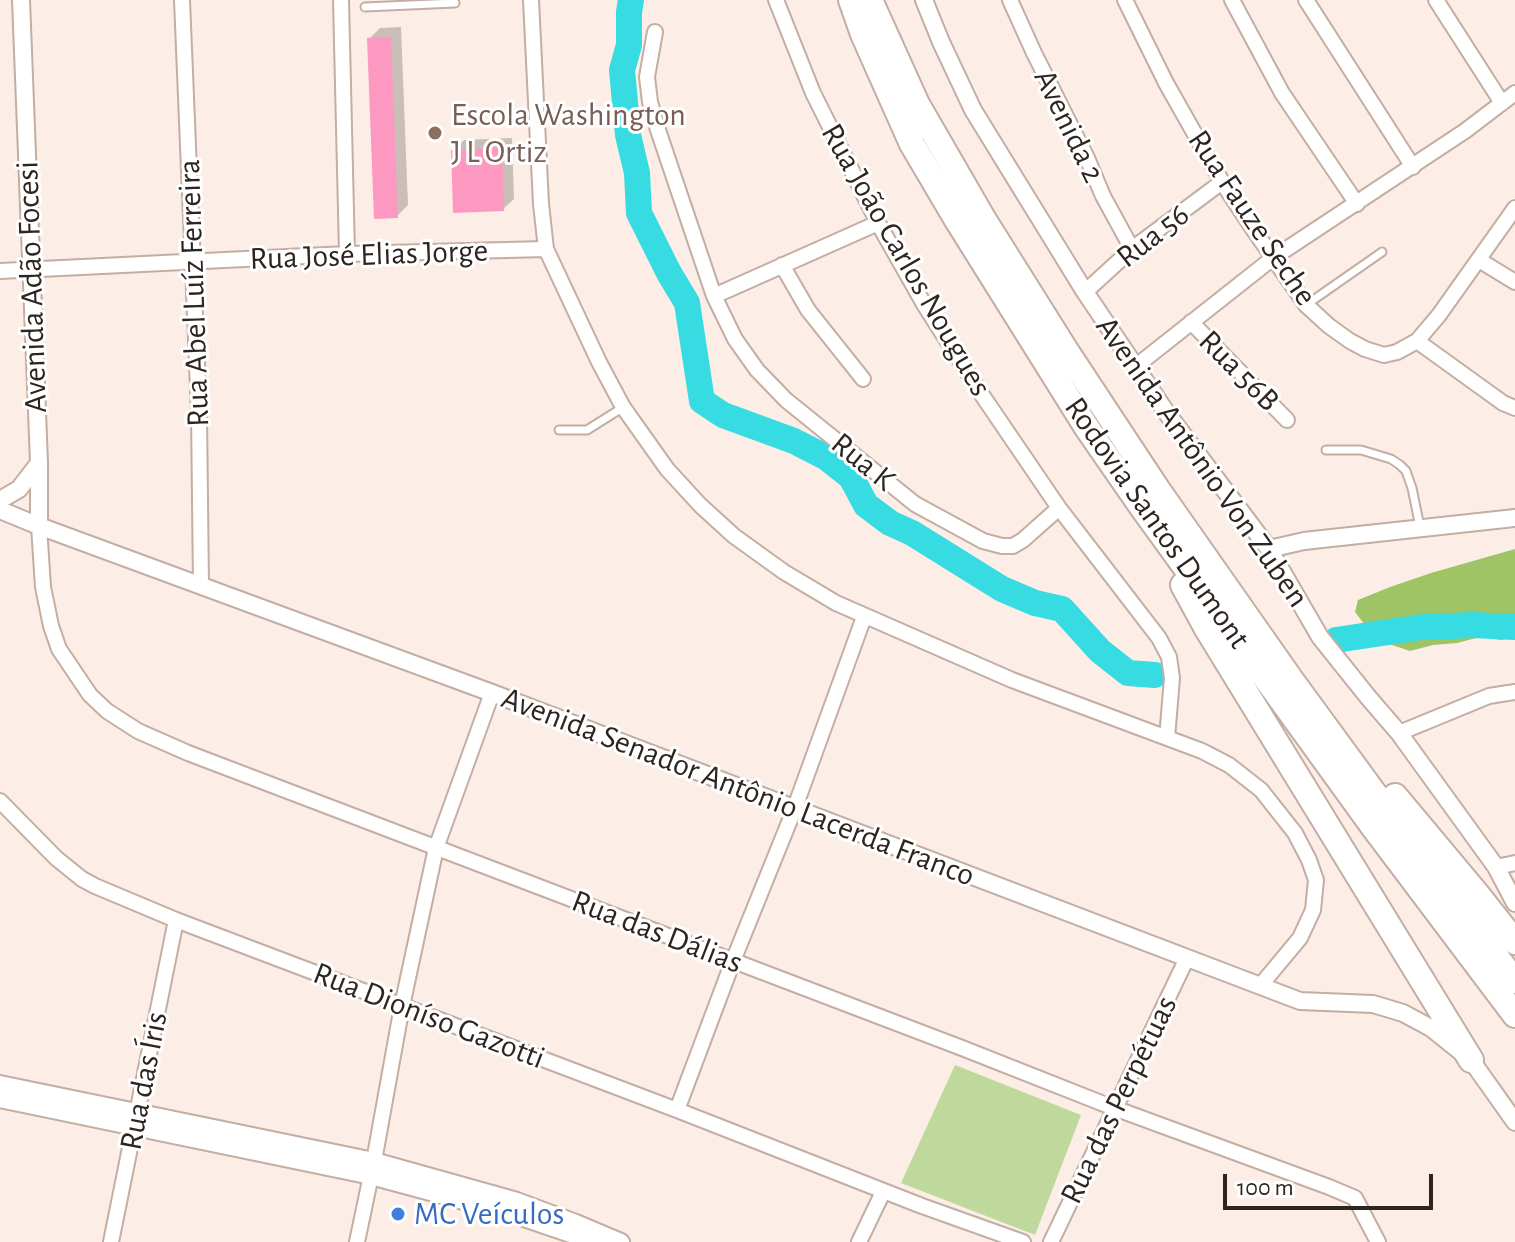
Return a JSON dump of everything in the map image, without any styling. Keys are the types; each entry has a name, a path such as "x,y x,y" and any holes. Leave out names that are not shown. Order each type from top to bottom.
{"highway":[{"name":"Rodovia Santos Dumont","path":"851,0 912,144 1087,428 1365,815 1515,1015"},
{"name":"Rodovia Santos Dumont","path":"870,0 917,104 992,233 1158,490 1292,681 1515,981"},
{"path":"1141,506 1207,629 1471,1060"},
{"path":"1292,681 1364,756 1515,942"}],"street":[{"name":"Avenida Adão Focesi","path":"21,0 39,526"},
{"name":"Rua Abel Luíz Ferreira","path":"182,0 199,413 201,586"},
{"path":"341,0 347,254"},
{"path":"531,0 546,249 623,407 667,469 734,536 784,572 836,603 1012,680 1202,751 1229,765 1261,790 1295,833 1316,880 1313,910 1300,938 1260,986"},
{"name":"Rua João Carlos Nougues","path":"776,0 813,93 878,223 925,306 1059,508"},
{"name":"Avenida Antônio Von Zuben","path":"924,0 973,110 1085,292 1166,412 1269,549 1320,637 1399,733 1496,867 1515,903"},
{"name":"Avenida 2","path":"1010,0 1103,196 1132,249"},
{"name":"Rua Fauze Seche","path":"1125,0 1166,83 1222,182 1306,305 1329,326 1365,349 1384,355 1417,341"},
{"path":"1232,0 1282,93 1357,204"},
{"path":"1325,0 1308,4 1413,167"},
{"path":"1436,0 1502,103"},
{"name":"Rua K","path":"655,32 647,77 650,102 714,296 735,339 757,370 786,400 915,504 983,541 1013,546 1059,508"},
{"path":"1135,367 1273,258 1413,167 1515,93"},
{"name":"Rua 56","path":"1085,292 1132,249 1222,182"},
{"path":"1515,208 1417,341 1503,403 1515,408"},
{"path":"714,296 878,223"},
{"name":"Rua José Elias Jorge","path":"0,271 347,254 546,249"},
{"path":"1479,260 1515,282"},
{"path":"782,265 808,310 863,379"},
{"name":"Rua 56B","path":"1191,322 1287,420"},
{"path":"0,500 19,489 39,463"},
{"path":"1059,508 1159,638 1169,657 1172,678 1167,738"},
{"name":"Avenida Senador Antônio Lacerda Franco","path":"0,510 492,693 1300,1001 1373,1004 1403,1013 1431,1028 1471,1060"},
{"path":"1269,549 1304,541 1515,518"},
{"name":"Rua das Dálias","path":"39,526 43,587 59,649 90,695 107,711 138,731 188,753 1114,1108 1329,1187 1355,1198 1378,1242"},
{"path":"677,1110 794,810 864,617"},
{"path":"1399,733 1489,696 1515,692"},
{"path":"357,1242 436,848 492,693"},
{"name":"Rua Dioníso Gazotti","path":"0,801 56,858 95,886 883,1192 1023,1242"},
{"path":"1496,867 1515,863"},
{"name":"Rua das Íris","path":"111,1242 176,920"},
{"name":"Rua das Perpétuas","path":"1051,1242 1187,958"},
{"path":"1471,1060 1515,1122"},
{"path":"0,1084 137,1119 517,1201 621,1242"},
{"path":"0,1099 137,1119"},
{"path":"373,1169 594,1242"},
{"path":"859,1242 883,1192"}],"lane":[{"path":"365,7 455,3"},
{"path":"1306,305 1382,252"},
{"path":"559,430 587,430 623,407"},
{"path":"1326,450 1361,450 1400,465 1406,471 1412,488 1420,530"}],"green space":[{"path":"1515,549 1515,637 1501,640 1480,637 1410,651 1386,643 1368,629 1355,612 1358,600 1390,587"},
{"path":"955,1065 1081,1115 1035,1235 901,1183"}],"building":[{"path":"391,37 398,218 374,219 367,38"},
{"path":"502,148 504,211 453,213 451,150"}],"waterway":[{"path":"631,0 629,45 622,70 628,135 637,173 639,213 687,303 702,401 723,415 794,441 827,458 851,477 866,505 890,523 912,533 1002,589 1035,603 1062,609 1100,651 1128,673 1155,675"},
{"path":"1336,640 1422,627 1515,627"}],"place":[{"name":"Escola Washington J L Ortiz","path":"435,133"},
{"name":"MC Veículos","path":"398,1214"}]}
